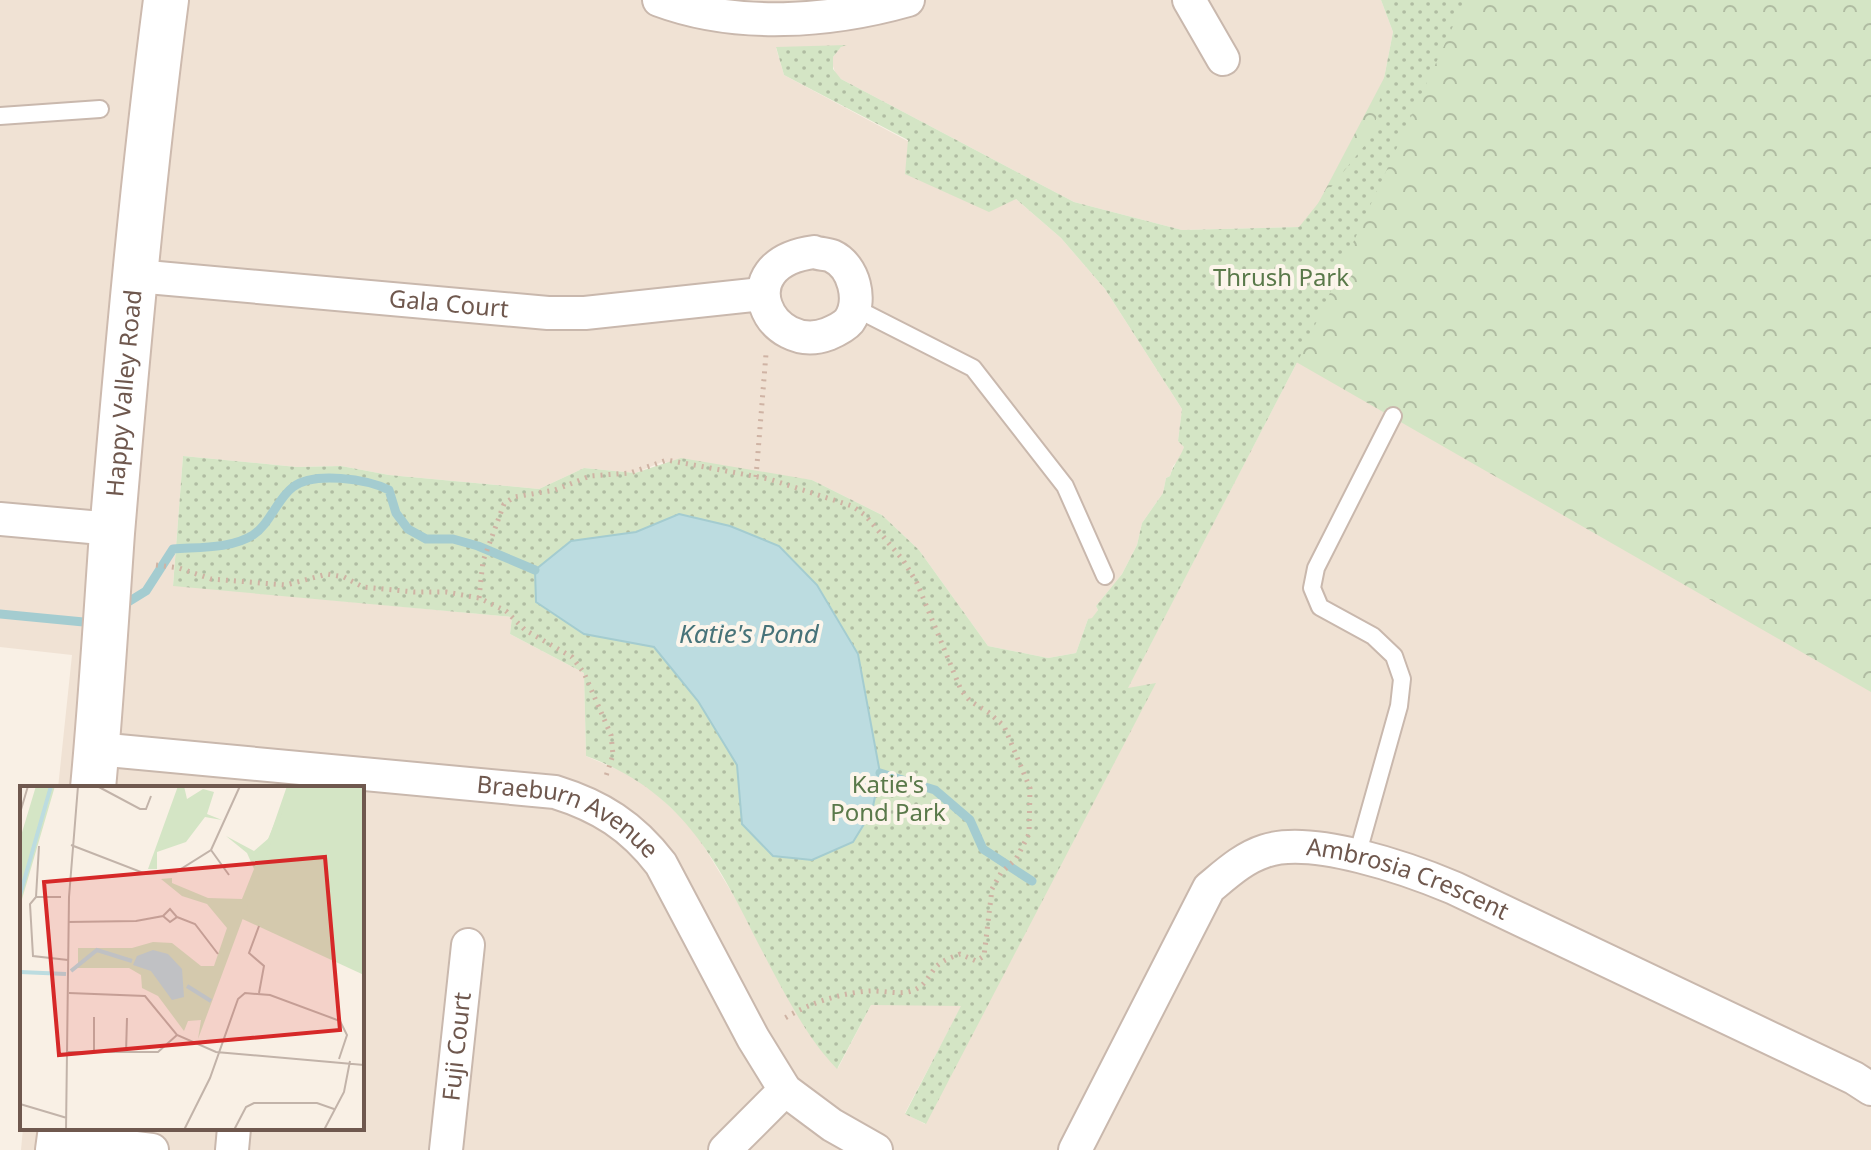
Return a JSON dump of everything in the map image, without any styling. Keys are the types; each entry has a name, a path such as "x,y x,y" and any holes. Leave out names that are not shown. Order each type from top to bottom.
{"main road":[{"name":"Happy Valley Road","path":"95,768 136,276 151,115 166,0"}],"street":[{"path":"659,0 678,7 737,18 803,18 877,9 908,0"},
{"path":"1189,0 1223,59"},
{"path":"814,252 833,257 847,270 856,288 855,308 848,322 821,337 788,333 766,310 762,294 767,276 780,264 795,255 814,252"},
{"name":"Gala Court","path":"136,276 548,313 585,313 762,294"},
{"path":"0,519 113,529"},
{"name":"Braeburn Avenue","path":"95,768 555,792 603,810 643,841 661,864 753,1038 785,1090 832,1125 876,1150"},
{"name":"Ambrosia Crescent","path":"1075,1150 1209,888 1237,865 1263,851 1291,845 1357,856 1424,875 1854,1078 1871,1089"},
{"name":"Fuji Court","path":"446,1150 468,945"},
{"path":"725,1150 785,1090"},
{"path":"232,1150 234,1130"},
{"path":"60,1139 152,1150"}],"lane":[{"path":"0,116 100,109"},
{"path":"855,308 973,368 1065,486 1105,576"},
{"path":"1357,856 1399,706 1402,679 1394,656 1373,636 1320,607 1312,588 1316,568 1393,416"}],"path":[{"path":"756,477 767,348"},
{"path":"479,598 483,561 504,504 514,497 555,490 590,476 630,473 667,460 756,477 852,506 865,515 903,560 928,607 948,665 961,690 970,701 1004,726 1030,788 1029,834 1016,859 1001,873 992,889 984,956 976,961 960,954 949,958 937,965 918,989 897,993 873,990 853,993 815,1004 782,1020"},
{"path":"156,565 179,568 211,579 286,585 327,574 344,577 363,587 446,592 479,598 506,611 525,630 572,657 584,673 611,735 613,755 606,776"}],"shaded area":[{"path":"0,0 1381,0 1393,32 1373,135 1300,227 1182,230 1074,202 841,79 832,63 841,47 776,48 784,75 1016,199 1061,238 1105,289 1182,409 1178,441 1184,447 1181,457 1166,478 1163,493 1142,523 1137,545 1122,574 1096,606 1098,610 1092,619 1088,619 1076,653 1048,658 988,646 919,550 882,515 812,480 662,462 635,473 584,468 539,489 389,475 341,466 297,467 183,456 173,585 512,617 510,634 584,673 586,756 630,775 650,788 685,821 700,840 838,1068 871,1005 962,1005 905,1113 925,1124 1155,684 1127,689 1304,349 1871,682 1871,1150 21,1150 23,1130 364,1130 364,786 58,786 72,655 0,647"}],"green space":[{"name":"Katie's Pond Park","path":"1381,0 1465,0 1304,349 1128,688 1156,683 926,1124 905,1114 961,1006 871,1005 837,1069 798,1017 724,879 683,820 656,795 625,774 586,756 584,673 510,634 512,617 173,586 183,456 297,467 341,466 389,475 539,489 584,468 635,473 681,458 812,480 882,515 919,550 988,646 1048,658 1076,653 1088,619 1092,618 1098,610 1096,606 1122,574 1137,545 1142,523 1163,493 1166,478 1170,476 1184,447 1178,441 1182,409 1105,289 1061,238 1016,199 989,212 905,174 908,140 784,75 776,47 847,45 833,57 833,69 841,79 1074,202 1182,230 1299,227 1373,135 1393,32"},
{"name":"Thrush Park","path":"1425,0 1871,0 1871,692 1249,335"}],"water":[{"name":"Katie's Pond","path":"679,514 730,526 779,546 817,585 858,654 880,773 872,811 853,842 812,860 773,856 742,824 737,765 698,701 654,647 584,634 536,602 535,570 571,541 636,532"}],"waterway":[{"path":"120,607 146,591 173,549 244,540 259,530 293,487 314,479 341,478 389,490 396,513 408,529 426,539 453,539 478,546 535,570"},
{"path":"0,614 94,623"},
{"path":"880,773 935,790 970,820 983,849 1032,881"}]}
